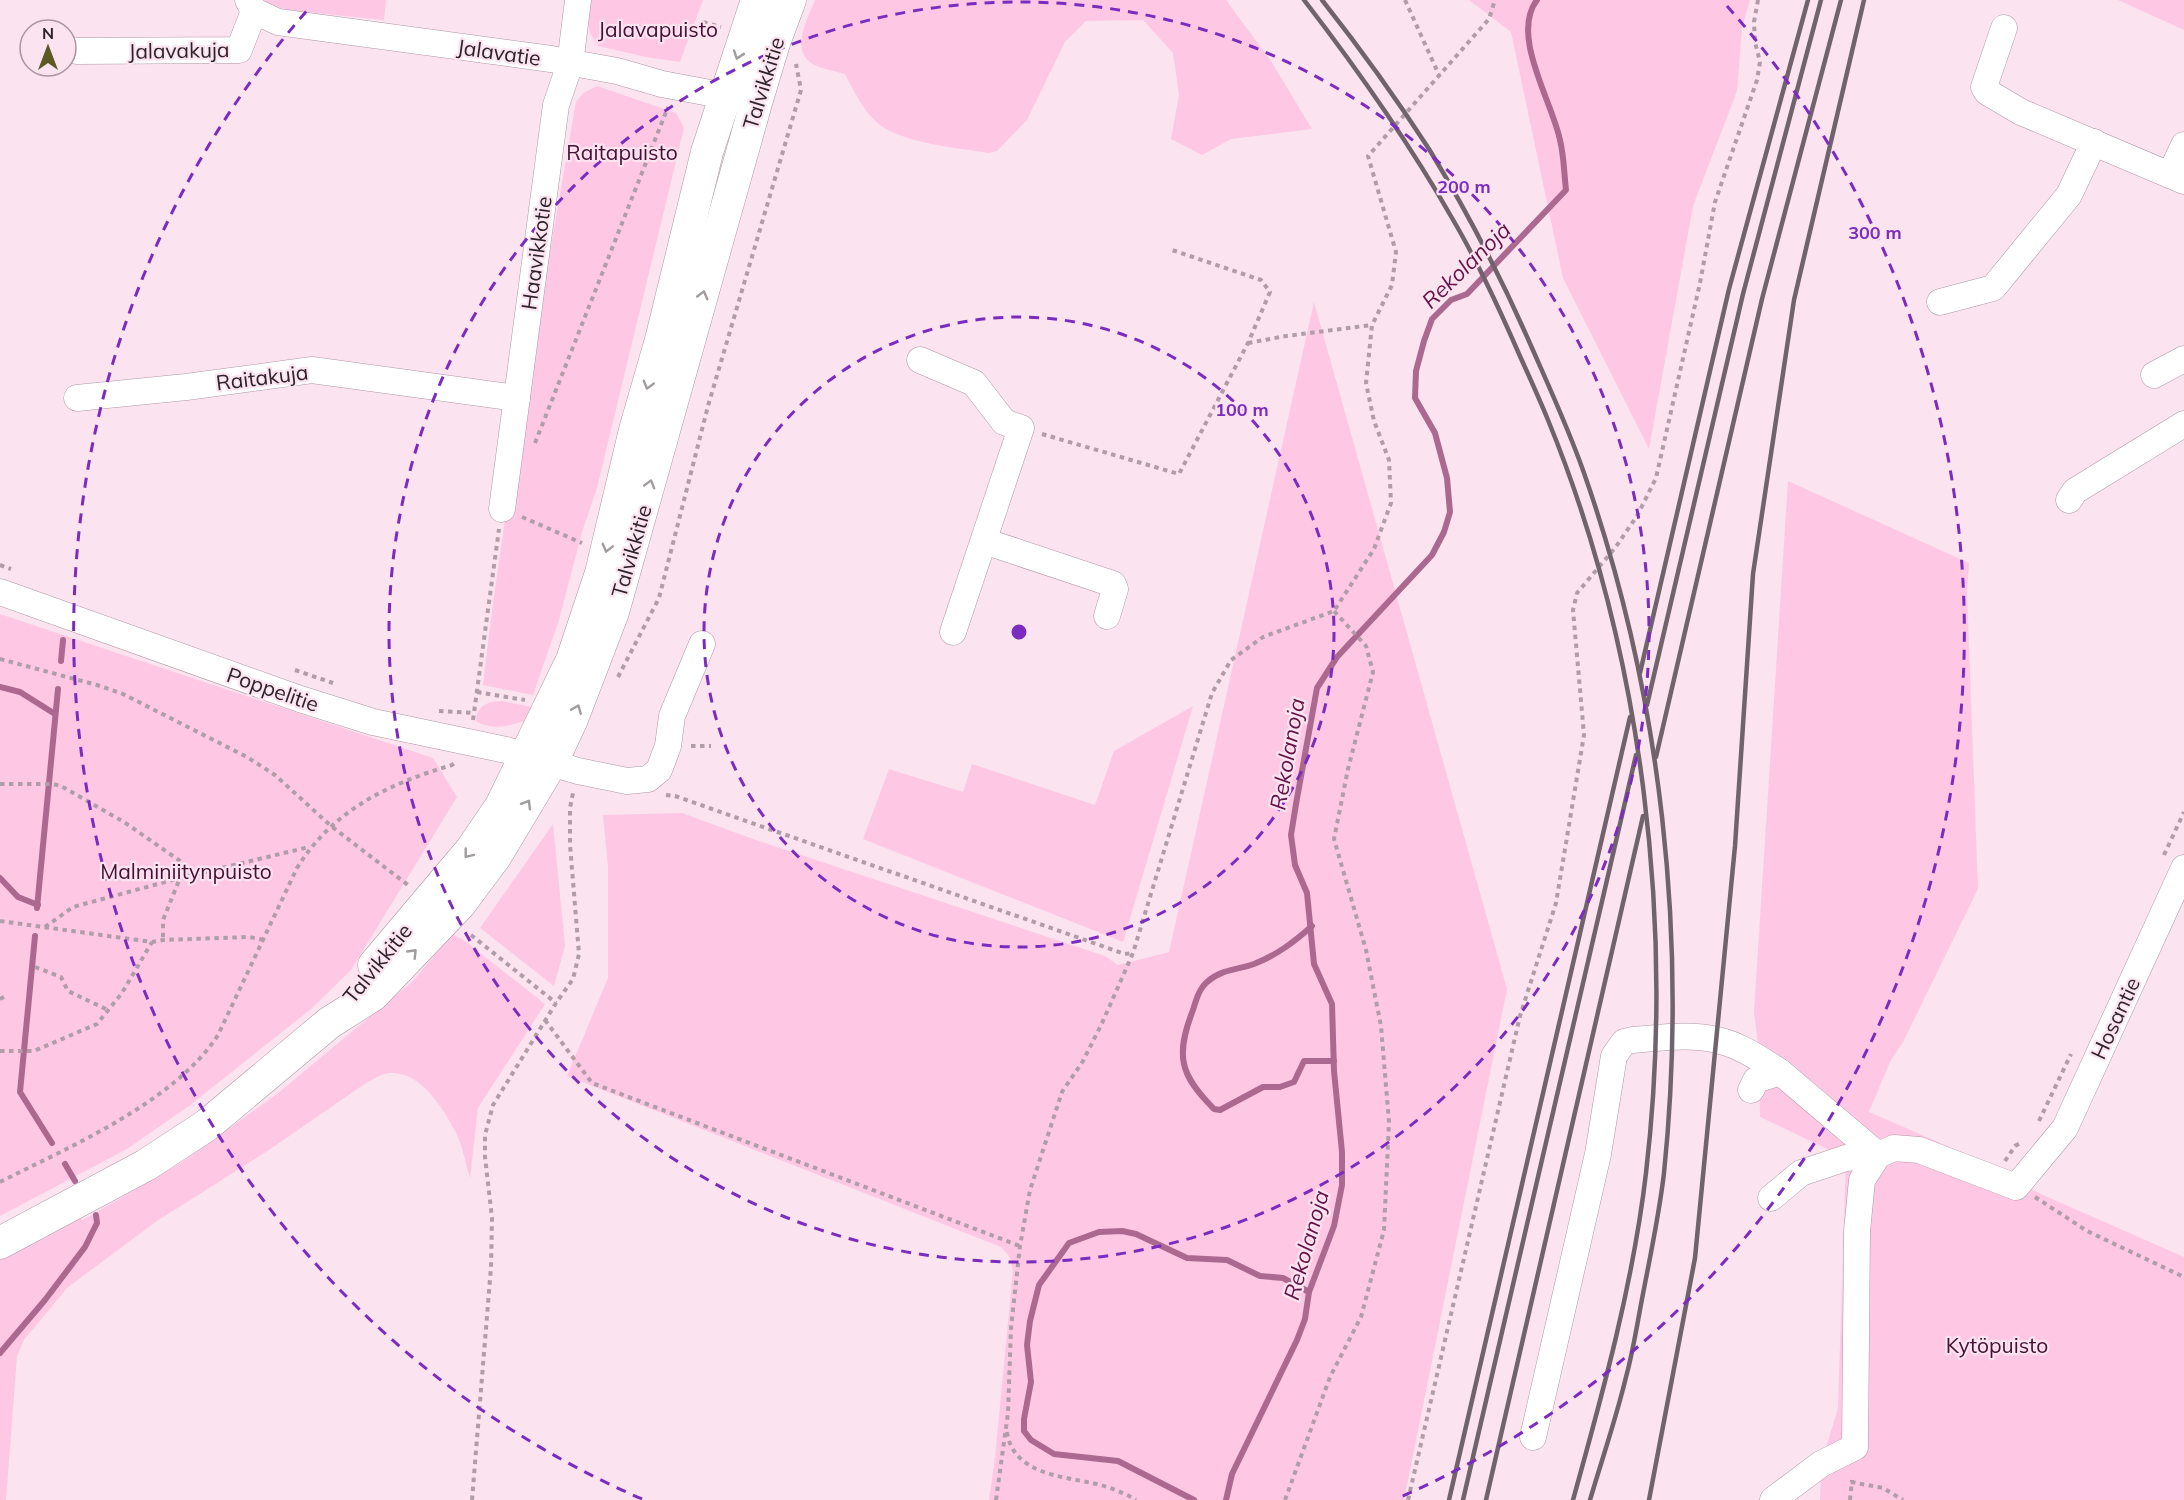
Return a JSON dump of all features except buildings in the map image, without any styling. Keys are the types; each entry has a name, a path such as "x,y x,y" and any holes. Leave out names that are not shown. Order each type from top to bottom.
{"main road":[{"name":"Talvikkitie","path":"0,1243 146,1165 207,1125 329,1023 373,995 460,904 495,857 540,758 594,598 707,152 757,0"},
{"name":"Talvikkitie","path":"540,758 577,709 613,612 756,103 790,0"}],"street":[{"name":"Haavikkotie","path":"502,509 556,105 570,64 578,0"},
{"name":"Jalavatie","path":"251,6 278,22 551,59 617,71 662,84 756,103"},
{"name":"Jalavakuja","path":"78,51 239,50 251,6"},
{"path":"2004,28 1984,87 1987,92 2021,112 2177,178 2184,145"},
{"path":"1940,302 1993,288 2069,195 2094,142"},
{"path":"2154,375 2184,359"},
{"path":"920,360 974,383 1004,422 1021,428 953,632"},
{"name":"Raitakuja","path":"77,398 186,387 312,370 517,398"},
{"path":"2069,500 2075,491 2184,424"},
{"path":"984,541 1113,584 1115,590 1107,616"},
{"name":"Poppelitie","path":"0,592 300,699 373,722 540,758 578,771 627,781 648,779 659,770 668,746 672,716 702,644"},
{"name":"Hosantie","path":"2005,1183 2037,1164 2065,1128 2172,866"},
{"path":"1533,1437 1575,1303 1614,1056 1624,1042 1694,1036 1717,1040 1746,1051 1780,1072 1878,1155"},
{"path":"1751,1090 1756,1080 1780,1072"},
{"path":"1771,1198 1801,1173 1846,1158 1878,1155 1894,1148 1919,1150 2005,1183"},
{"path":"1773,1500 1821,1464 1855,1447 1857,1231 1863,1180 1878,1155"}],"path":[{"path":"1405,0 1439,75"},
{"path":"996,1500 1006,1425 1011,1328 1020,1246 1030,1190 1062,1092 1083,1061 1133,953 1212,693 1231,660 1263,637 1334,611 1374,549 1391,503 1389,460 1374,421 1366,383 1371,325 1392,285 1396,252 1368,156 1489,19 1495,0"},
{"path":"1408,1500 1520,1016 1557,903 1584,735 1573,610 1576,593 1615,548 1637,516 1656,478 1700,283 1715,202 1758,80 1760,62 1755,42 1754,22 1758,0"},
{"path":"618,677 659,598 708,406 801,90 795,60"},
{"path":"531,454 670,102"},
{"path":"1021,428 1179,474 1248,343 1270,292 1261,280 1172,250"},
{"path":"1248,343 1371,325"},
{"path":"437,710 474,713 502,509 582,543"},
{"path":"0,565 22,573"},
{"path":"1286,1500 1330,1377 1361,1317 1384,1230 1389,1122 1382,1026 1366,950 1334,839 1348,769 1373,672 1366,646 1334,611"},
{"path":"0,659 98,685 123,694 247,757 275,775 331,826 411,886"},
{"path":"285,667 340,685"},
{"path":"477,692 535,702"},
{"path":"0,1182 141,1106 192,1068 218,1035 297,868 310,846 331,826 373,796 403,781 452,765 460,760 470,742"},
{"path":"0,784 52,784 124,822 183,863 180,878 164,920 164,940"},
{"path":"472,1500 491,1267 492,1218 485,1157 485,1135 493,1105 573,978 579,954 570,845 570,808 573,790 583,790"},
{"path":"657,794 675,796 1125,954 1133,953"},
{"path":"2172,866 2184,812"},
{"path":"45,927 73,907 310,846"},
{"path":"0,921 152,942 249,937 264,940"},
{"path":"471,935 556,1003"},
{"path":"0,1051 34,1051 97,1024 122,993 152,942"},
{"path":"35,967 61,977 68,991 108,1010"},
{"path":"0,999 8,995"},
{"path":"545,1020 592,1083 1020,1246"},
{"path":"2036,1127 2075,1046"},
{"path":"2031,1137 2015,1146 2005,1183 2038,1198 2087,1231 2184,1277"},
{"path":"1006,1425 1008,1441 1020,1460 1049,1475 1095,1483 1136,1500"},
{"path":"1851,1482 1883,1488 1903,1500"}],"green space":[{"path":"259,0 386,0 384,20 287,10"},
{"name":"Jalavapuisto","path":"591,0 703,0 680,62 598,46 588,24"},
{"path":"815,0 1226,0 1271,61 1312,129 1231,139 1202,155 1171,139 1179,95 1173,53 1143,20 1086,21 1065,42 1027,120 997,151 988,153 916,140 889,130 874,120 845,74 816,66 806,58 802,51 802,34"},
{"path":"1469,0 1750,0 1742,27 1737,91 1693,206 1649,449 1563,278 1511,32"},
{"path":"2118,0 2184,0 2184,30"},
{"name":"Raitapuisto","path":"597,86 676,113 684,128 597,488 582,532 559,620 533,695 483,685 513,466 576,102 583,93"},
{"path":"1314,302 1507,989 1404,1500 989,1500 1013,1270 1009,1256 1001,1247 567,1076 608,978 608,867 603,815 682,813 753,839 1105,956 1118,965 1169,952"},
{"name":"Kytöpuisto","path":"1788,481 1969,563 1967,592 1978,889 1903,1042 1890,1062 1869,1112 1998,1168 1996,1172 2043,1195 2184,1257 2184,1500 1820,1500 1821,1464 1838,1408 1846,1158 1760,1117 1759,1051 1754,1012"},
{"name":"Malminiitynpuisto","path":"0,614 433,758 457,797 351,970 311,1009 189,1106 127,1149 0,1216"},
{"path":"502,701 532,707 532,717 512,725 497,727 476,721 478,711 484,705"},
{"path":"1193,706 1123,942 863,839 889,769 963,792 972,764 1095,805 1114,751"},
{"path":"553,824 565,946 554,986 480,928"},
{"path":"452,934 465,941 545,1004 478,1108 470,1178 458,1138 431,1094 413,1079 402,1074 388,1073 366,1083 269,1150 157,1221 67,1288 24,1340 17,1356 6,1500 0,1500 0,1259 78,1217 83,1220 179,1164 277,1094 413,981"}],"waterway":[{"name":"Rekolanoja","path":"1226,1500 1232,1474 1305,1319 1309,1292 1334,1226 1342,1185 1342,1152 1334,1071 1332,1004 1314,964 1307,893 1295,865 1291,835 1317,688 1337,657 1432,555 1444,532 1450,512 1447,478 1435,433 1415,398 1416,371 1432,319 1451,300 1467,294 1566,190 1563,158 1556,124 1530,49 1528,31 1530,14 1537,0"},
{"path":"61,661 63,640"},
{"path":"0,687 20,692 55,714"},
{"path":"37,908 58,689"},
{"path":"0,878 18,897 38,905"},
{"path":"1312,926 1292,943 1270,957 1218,975 1204,985 1187,1026 1184,1040 1184,1064 1194,1086 1214,1109 1220,1110 1263,1087 1280,1087 1294,1082 1304,1061 1334,1061"},
{"path":"35,936 20,1092 52,1143"},
{"path":"65,1164 75,1181"},
{"path":"0,1353 45,1300 85,1247 97,1223 96,1215"},
{"path":"1194,1500 1118,1461 1054,1454 1031,1440 1024,1431 1031,1382 1027,1345 1039,1285 1069,1243 1099,1232 1122,1231 1136,1234 1187,1258 1227,1260 1260,1276 1283,1278 1309,1292"}],"railway":[{"path":"1304,0 1363,79 1418,161 1462,235 1496,302 1548,420 1581,509 1607,601 1628,695 1644,790 1653,887 1656,983 1654,1079 1646,1173 1633,1256 1606,1378 1573,1500"},
{"path":"1322,0 1377,73 1429,149 1471,222 1521,322 1578,457 1611,558 1633,644 1650,731 1662,819 1670,907 1673,996 1671,1085 1664,1173 1657,1221 1631,1358 1590,1500"},
{"path":"1640,673 1729,289 1808,0"},
{"path":"1647,705 1743,294 1821,0"},
{"path":"1656,757 1762,299 1841,0"},
{"path":"1649,1500 1695,1258 1735,846 1753,574 1794,300 1864,0"},
{"path":"1449,1500 1630,717"},
{"path":"1463,1500 1636,755"},
{"path":"1486,1500 1643,816"}]}
